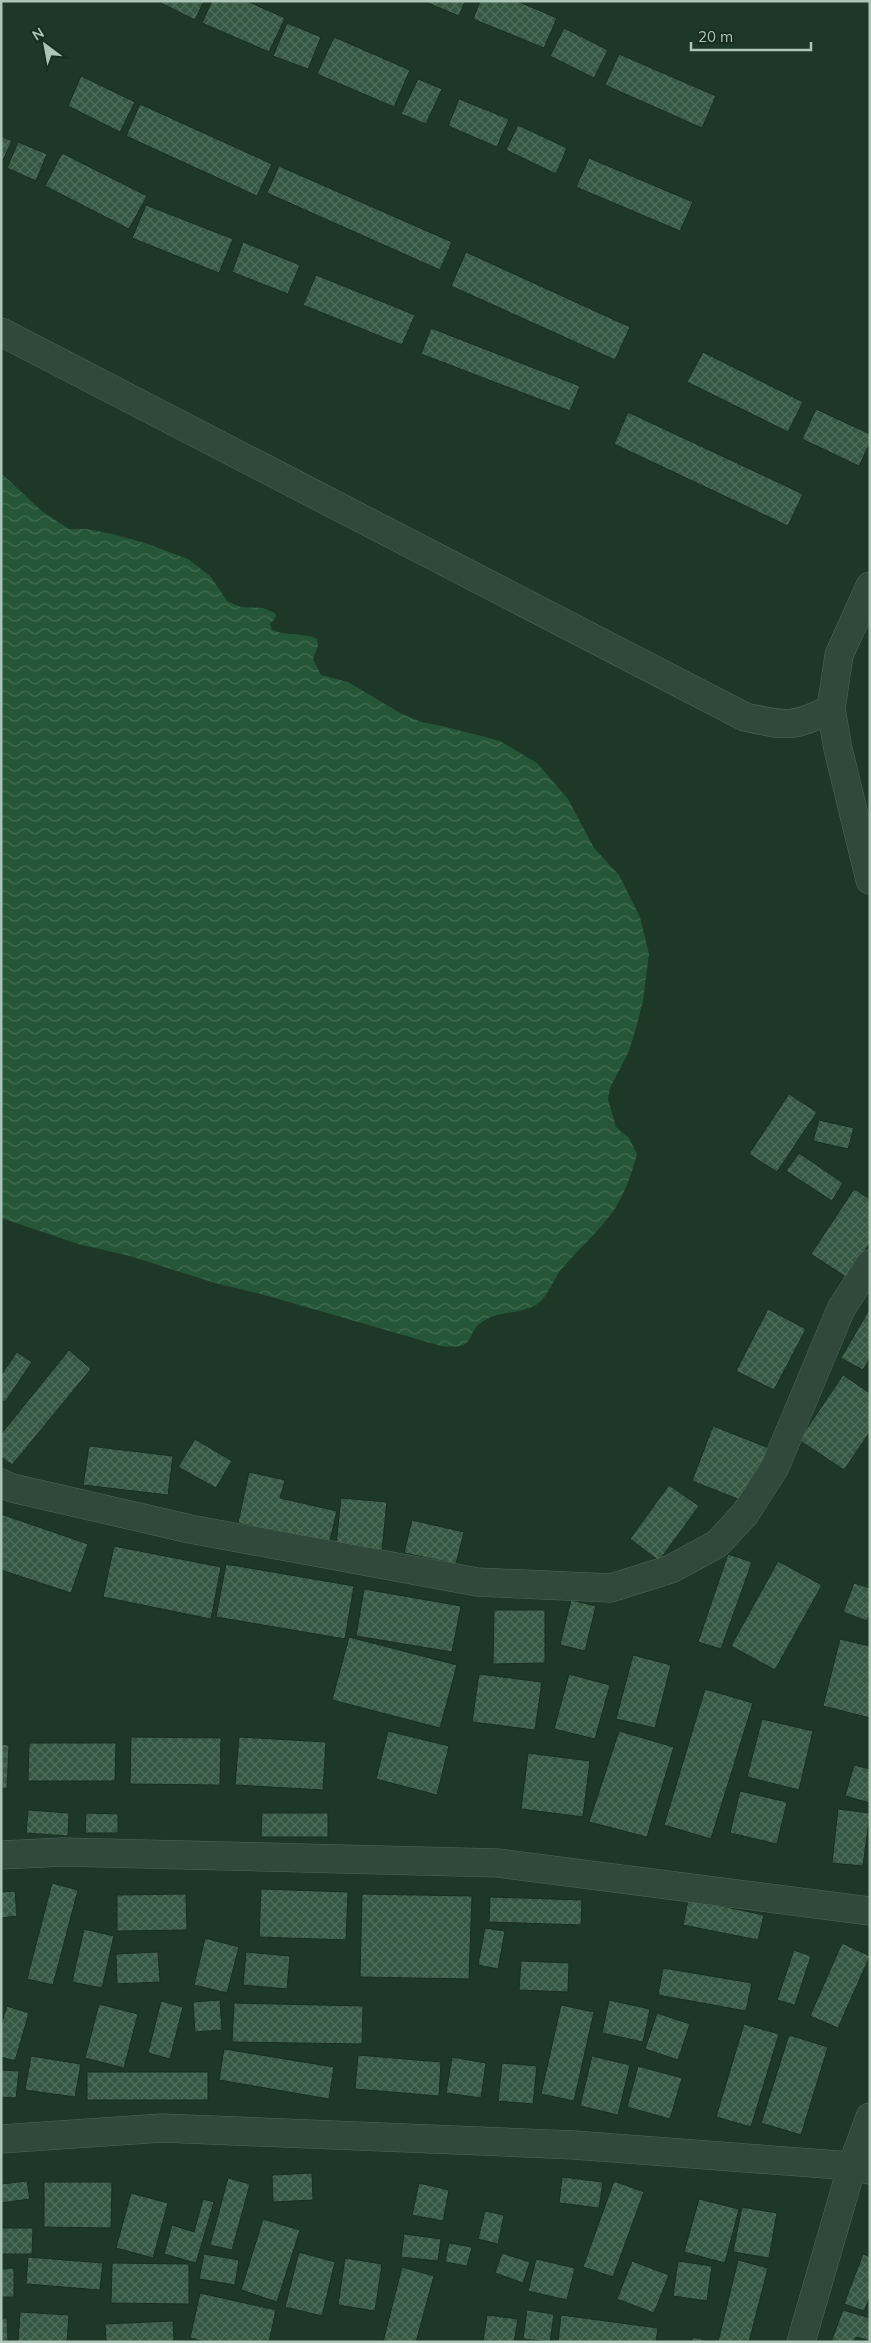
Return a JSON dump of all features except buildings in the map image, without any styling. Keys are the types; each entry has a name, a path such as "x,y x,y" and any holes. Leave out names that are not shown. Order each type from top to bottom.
{"street":[{"path":"1,332 745,717 779,724 801,723 831,709"},
{"path":"870,586 839,655 831,709 838,750 870,880"},
{"path":"1,1482 12,1488 190,1529 477,1582 611,1588 670,1569 717,1544 745,1514 775,1467 841,1309 870,1264"},
{"path":"1,1855 64,1852 498,1863 870,1911"},
{"path":"801,2342 861,2168 870,2117"},
{"path":"1,2140 162,2128 574,2145 861,2168"}],"water":[{"path":"1,473 43,512 69,529 87,529 112,534 145,543 188,559 211,577 227,601 241,607 263,608 275,613 276,617 270,624 272,630 306,635 317,639 318,646 313,659 321,675 348,682 400,713 421,722 500,741 537,763 568,799 594,848 619,875 640,917 649,954 643,1001 636,1028 629,1051 610,1088 608,1099 616,1127 629,1138 637,1154 628,1183 614,1210 602,1226 560,1271 547,1294 536,1305 485,1320 478,1325 466,1343 462,1345 453,1347 441,1346 268,1296 215,1283 130,1256 78,1244 1,1218"}]}
